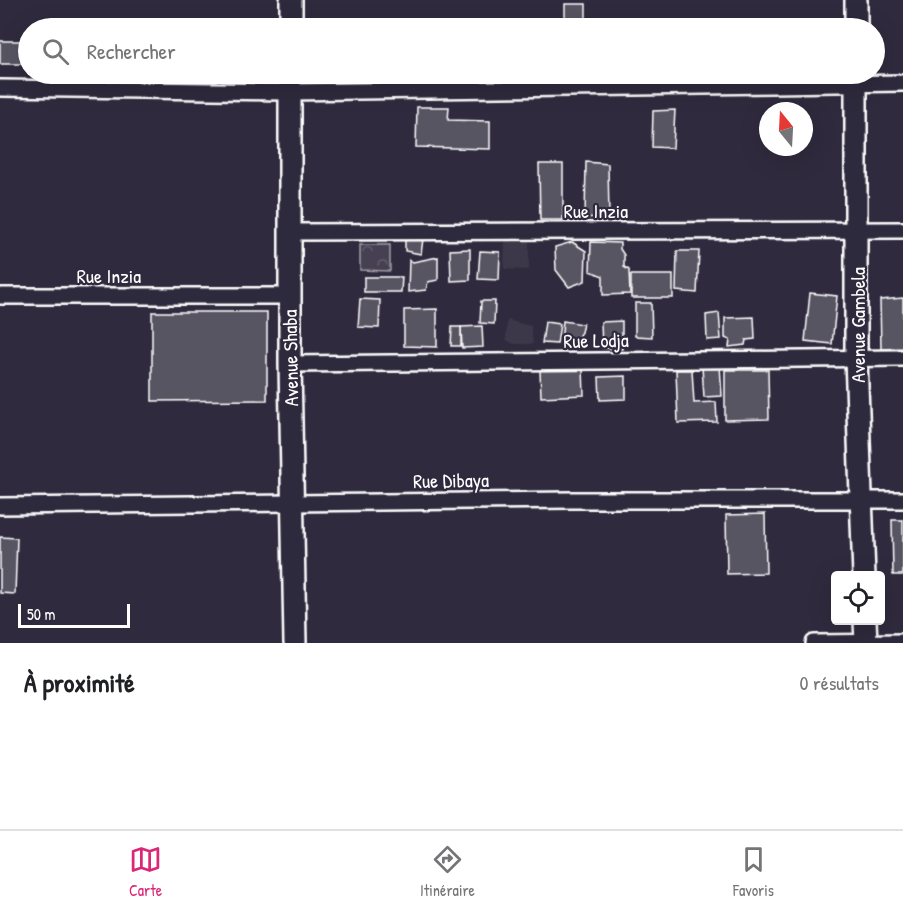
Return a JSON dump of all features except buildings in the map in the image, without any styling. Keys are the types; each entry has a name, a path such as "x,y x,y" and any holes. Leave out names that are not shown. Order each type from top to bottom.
{"street":[{"path":"291,0 291,18"},
{"path":"856,0 856,18"},
{"path":"885,81 903,83"},
{"path":"0,88 231,84"},
{"name":"Avenue Shaba","path":"289,84 290,364 295,643"},
{"name":"Avenue Gambela","path":"856,84 856,358 864,571"},
{"name":"Rue Inzia","path":"290,232 903,230"},
{"name":"Rue Inzia","path":"0,296 290,296"},
{"name":"Rue Lodja","path":"290,364 903,358"},
{"name":"Rue Dibaya","path":"0,506 561,500 903,500"},
{"path":"865,625 866,643"},
{"path":"814,643 903,642"}],"shaded area":[{"path":"505,240 529,240 529,270 504,269"},
{"path":"507,320 531,326 533,344 514,344 506,340"}],"green space":[{"path":"360,245 390,245 390,271 360,270"}]}
